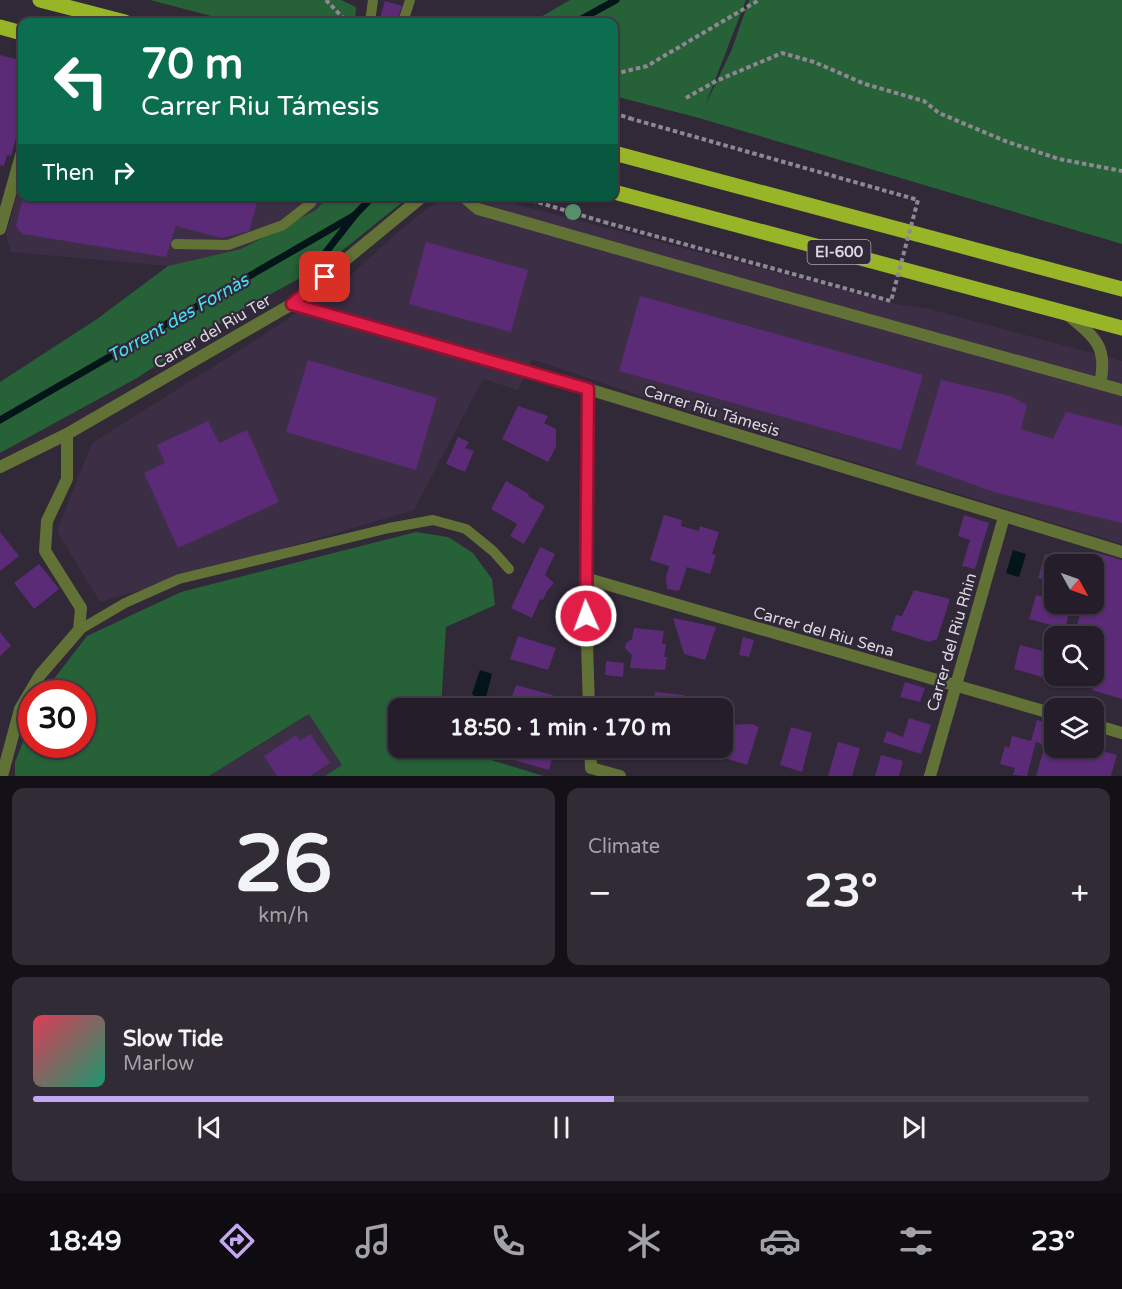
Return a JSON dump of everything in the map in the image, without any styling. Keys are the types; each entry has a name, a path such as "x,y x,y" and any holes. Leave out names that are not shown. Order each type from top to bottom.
{"main road":[{"path":"40,0 110,18"},
{"path":"0,27 18,32"},
{"name":"EI-600","path":"618,154 1122,289"},
{"name":"EI-600","path":"618,193 1122,328"}],"street":[{"path":"0,229 18,166"},
{"name":"Carrer del Riu Ter","path":"0,467 67,434 292,304 417,201"},
{"path":"468,201 478,209 1122,390"},
{"name":"Carrer Riu Támesis","path":"292,304 588,389 1122,552"},
{"path":"1065,312 1090,335 1102,352 1104,367 1100,384"},
{"path":"588,389 585,578 589,698"},
{"path":"2,776 20,709 40,675 79,630 81,608 45,551 47,521 67,479 67,434"},
{"name":"Carrer del Riu Rhin","path":"930,776 1004,517"},
{"name":"Carrer del Riu Sena","path":"585,578 1044,711"},
{"path":"1104,728 1122,733"},
{"path":"591,758 591,768 620,776"}],"lane":[{"path":"371,18 373,0"},
{"path":"404,18 410,0"},
{"path":"176,244 228,245 283,225 312,201"},
{"path":"79,630 125,603 179,579 389,528 433,520 466,529 493,551 509,569"}],"path":[{"path":"326,0 343,18"},
{"path":"618,73 647,66 759,0"},
{"path":"686,98 716,81 782,53 814,62 865,84 924,101 939,113 1005,141 1059,159 1122,171"},
{"path":"533,201 891,302 918,200 618,115"}],"shaded area":[{"path":"18,190 18,201 324,201 316,210 241,249 168,266 11,252 6,235"},
{"path":"438,201 504,201 896,304 929,309 1122,361 1122,544 652,400 532,359 518,390 483,379 414,510 100,602 57,531 92,443 265,334 344,281 399,231"},
{"path":"1013,550 1026,554 1019,577 1006,573"},
{"path":"480,670 492,674 486,697 476,698 472,694"},
{"path":"310,714 342,765 325,776 209,776"}],"green space":[{"path":"150,0 341,0 356,7 355,18 219,18"},
{"path":"570,0 746,0 705,106 732,49 749,0 1122,0 1122,244 699,118 618,97 618,18 539,18"},
{"path":"324,201 404,201 324,265 236,313 137,378 0,453 0,382 97,319 168,266 241,249 316,210"},
{"path":"416,532 448,537 473,553 492,579 495,605 446,627 442,698 388,698 388,758 484,758 544,776 325,776 342,765 309,714 209,776 15,776 15,762 18,754 18,758 96,758 96,680 53,680 87,636 181,592"}],"building":[{"path":"385,1 402,6 398,18 380,18"},
{"path":"0,55 18,60 16,98 18,99 18,131 11,156 7,155 4,166 0,165"},
{"path":"22,201 258,201 249,231 222,238 176,226 166,257 22,234 16,226"},
{"path":"426,242 528,270 511,332 409,304"},
{"path":"640,296 923,375 901,450 619,371"},
{"path":"308,360 437,398 416,470 286,432"},
{"path":"941,380 1010,396 1027,405 1021,429 1053,439 1066,412 1122,426 1122,523 997,493 916,464"},
{"path":"518,406 548,416 544,423 556,429 556,447 548,462 502,439"},
{"path":"208,421 219,443 247,430 279,502 178,548 144,473 165,463 157,445"},
{"path":"458,437 469,442 465,448 474,451 465,472 446,464"},
{"path":"506,481 545,506 524,544 510,536 517,524 491,509"},
{"path":"664,515 682,520 681,526 699,531 700,526 719,532 712,554 716,555 710,574 687,567 679,591 667,589 666,577 669,566 650,560"},
{"path":"964,515 989,523 975,569 962,566 970,540 958,536"},
{"path":"0,532 19,556 0,571"},
{"path":"540,547 555,554 545,575 554,583 543,600 540,599 532,618 511,608"},
{"path":"1104,555 1122,560 1122,699 1092,690 1093,686 1104,686 1104,626 1077,626 1080,614 1104,614"},
{"path":"1044,557 1044,580 1038,578"},
{"path":"39,564 59,589 34,609 14,583"},
{"path":"914,590 950,599 937,639 929,642 891,630 896,615 902,616"},
{"path":"1036,595 1044,597 1044,614 1069,614 1066,626 1054,626 1029,619"},
{"path":"673,618 716,627 705,660 684,654"},
{"path":"634,628 664,631 662,644 666,644 664,657 667,657 665,670 630,668 632,655 625,648 626,643 632,639"},
{"path":"0,632 11,646 0,656"},
{"path":"518,636 556,648 548,670 510,659"},
{"path":"743,637 754,640 749,657 739,655"},
{"path":"1020,645 1044,651 1044,678 1014,669"},
{"path":"606,661 624,663 623,677 605,675"},
{"path":"905,682 925,688 920,702 900,697"},
{"path":"516,685 553,695 552,698 511,698"},
{"path":"655,692 684,695 684,698 654,698"},
{"path":"909,718 931,725 921,754 883,742 887,731 903,737"},
{"path":"1037,720 1044,722 1044,745 1036,742 1027,776 1013,775 1015,768 1000,764 1005,746 1009,748 1012,736 1031,741"},
{"path":"752,724 759,727 747,765 725,758 733,758 733,725"},
{"path":"791,727 812,733 802,772 780,765"},
{"path":"310,734 330,763 310,776 277,776 264,756 296,735 300,741"},
{"path":"838,742 860,748 852,776 828,776"},
{"path":"1044,748 1044,758 1104,758 1104,752 1117,755 1111,776 1036,776"},
{"path":"881,755 903,761 899,776 875,776"},
{"path":"506,758 552,758 549,770"}],"waterway":[{"name":"Torrent des Fornàs","path":"583,18 616,0"},
{"name":"Torrent des Fornàs","path":"319,261 368,201"},
{"name":"Torrent des Fornàs","path":"0,420 355,215"}],"route":[{"path":"325,277 292,304 588,389 586,616"}]}
